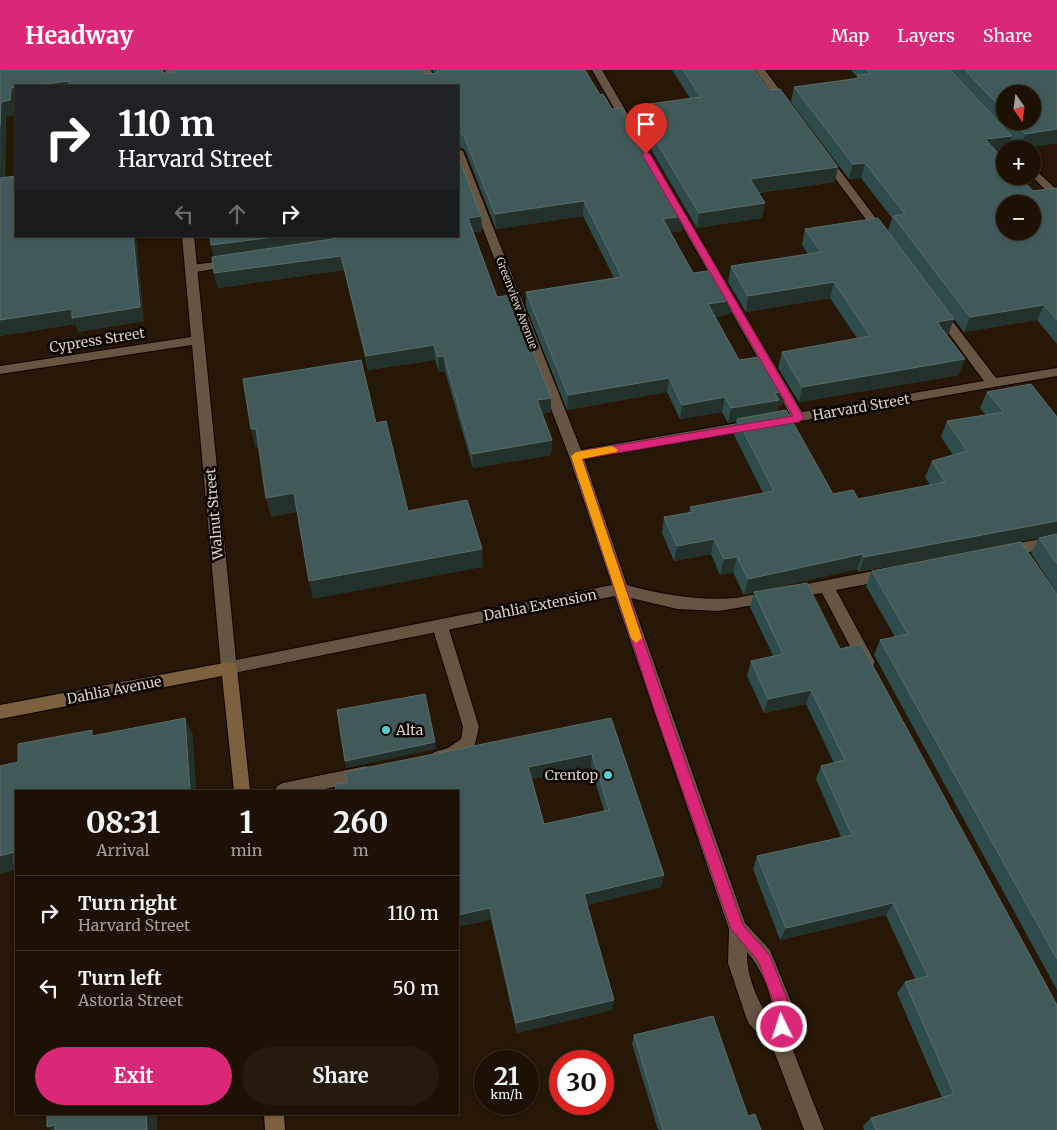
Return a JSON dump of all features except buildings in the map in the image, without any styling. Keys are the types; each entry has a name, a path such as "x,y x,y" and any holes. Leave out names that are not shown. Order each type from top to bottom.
{"street":[{"path":"170,70 172,85"},
{"path":"426,70 432,85"},
{"path":"597,70 637,139"},
{"path":"760,70 795,117"},
{"path":"986,120 1004,140"},
{"path":"818,148 888,243"},
{"name":"Greenview Avenue","path":"459,154 576,456 738,929"},
{"path":"1041,179 1057,196"},
{"path":"667,191 799,418"},
{"name":"Walnut Street","path":"188,237 242,790"},
{"path":"191,269 247,261"},
{"path":"934,305 992,384"},
{"name":"Cypress Street","path":"0,370 198,340"},
{"name":"Harvard Street","path":"576,456 1057,372"},
{"path":"989,555 1057,541"},
{"path":"1018,549 1028,564"},
{"name":"Dahlia Extension","path":"229,668 620,589 670,603 693,606 736,604 903,572"},
{"path":"826,586 873,674"},
{"path":"424,760 452,754 468,742 471,727 440,626"},
{"name":"Dahlia Avenue","path":"0,712 229,668"},
{"path":"287,790 377,770"},
{"path":"738,929 763,956 784,1009 781,1044"},
{"path":"738,929 737,963 756,1017 781,1044 814,1130"},
{"path":"274,1115 276,1130"}],"slow traffic":[{"path":"612,450 576,456 636,638"}],"place":[{"name":"Alta","path":"386,730"},
{"name":"Crentop","path":"608,775"}],"route":[{"path":"646,154 799,418 576,456 662,715 738,929 763,956 784,1009 782,1027"}]}
